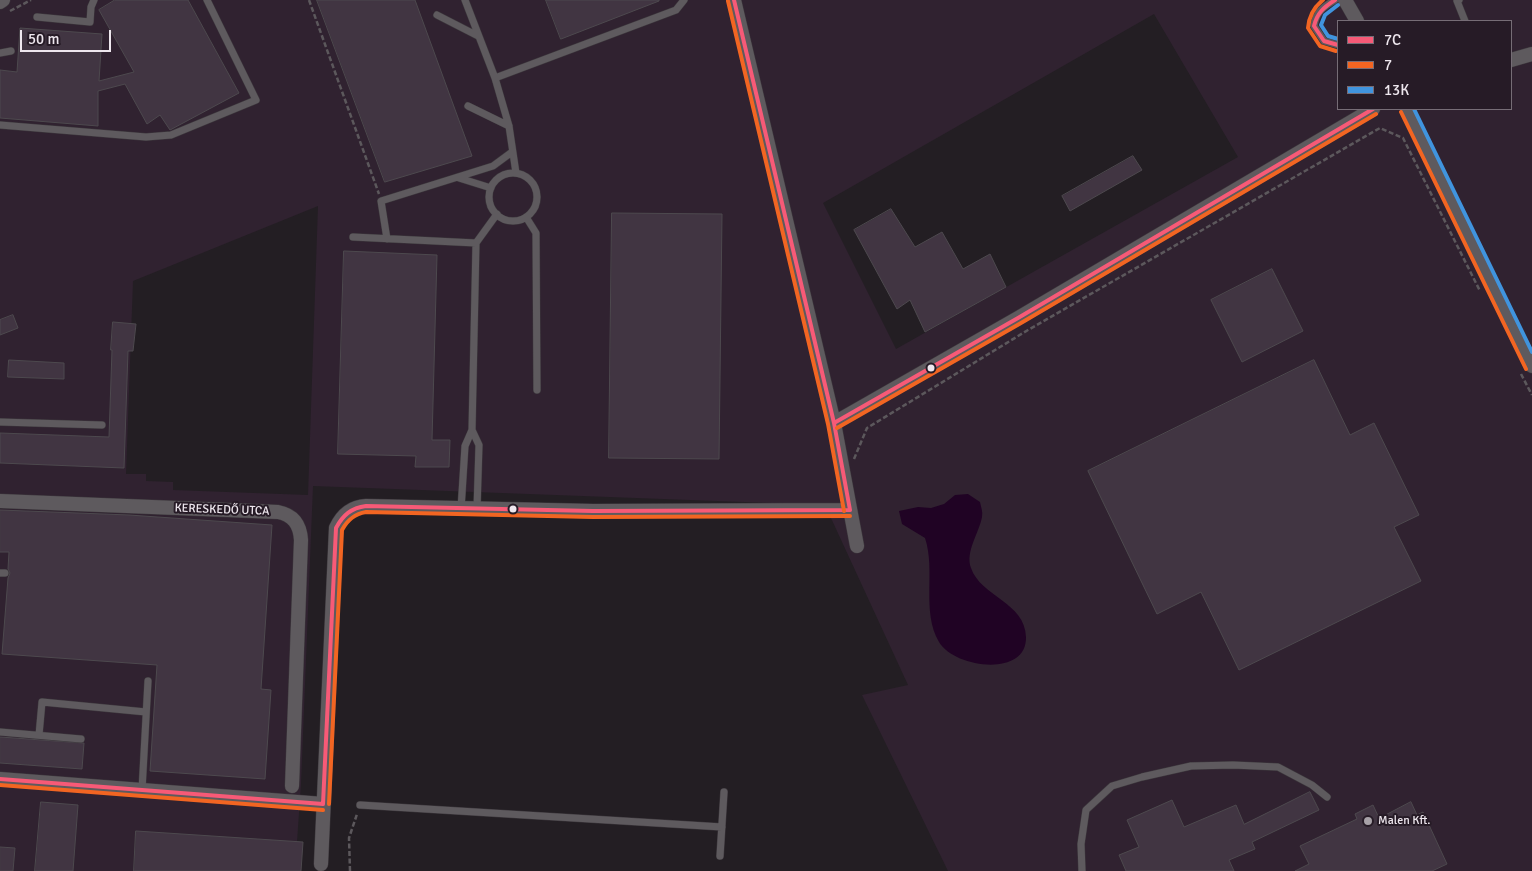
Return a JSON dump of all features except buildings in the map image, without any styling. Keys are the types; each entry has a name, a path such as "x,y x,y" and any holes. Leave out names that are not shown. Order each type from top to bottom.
{"street":[{"path":"734,0 834,423 857,546"},
{"path":"1345,0 1356,20"},
{"path":"1512,60 1532,54"},
{"path":"834,423 1018,318 1371,110"},
{"path":"1406,110 1525,367"},
{"name":"KERESKEDŐ UTCA","path":"0,501 278,512 296,521 301,531 301,540 292,786"},
{"path":"321,864 336,528 345,514 359,506 593,512 850,510"},
{"path":"0,779 323,804"}],"lane":[{"path":"37,17 90,22 91,7 94,0"},
{"path":"0,125 146,137 171,134 256,100 207,0"},
{"path":"465,0 495,78 509,126 516,173"},
{"path":"495,78 676,10 684,0"},
{"path":"1335,0 1323,8 1316,16 1314,26 1324,40 1337,45"},
{"path":"1457,0 1466,20"},
{"path":"438,15 478,36"},
{"path":"0,53 11,51"},
{"path":"468,106 509,126"},
{"path":"387,239 381,201 493,166 512,152"},
{"path":"508,173 516,173 527,177 533,182 538,197 532,212 519,220 511,221 503,219 496,214 489,200 491,188 501,176 508,173"},
{"path":"458,178 491,188"},
{"path":"461,509 465,446 472,430 476,243 496,214"},
{"path":"526,217 536,233 537,390"},
{"path":"353,237 476,243"},
{"path":"0,422 102,425"},
{"path":"472,430 479,445 477,509"},
{"path":"142,790 148,681"},
{"path":"39,735 42,702 146,712"},
{"path":"0,732 81,739"},
{"path":"1082,871 1081,844 1086,810 1112,786 1191,766 1278,767 1312,785 1327,797"},
{"path":"720,856 724,792"},
{"path":"360,805 722,827"}],"path":[{"path":"4,5 31,0"},
{"path":"309,0 381,201"},
{"path":"845,482 867,428 1028,330 1380,128 1403,138 1483,298"},
{"path":"1525,367 1532,395"},
{"path":"350,871 349,838 360,805"}],"shaded area":[{"path":"0,0 1532,0 1532,871 948,871 862,695 908,685 825,505 313,486 301,784 295,871 0,871","holes":["1154,14 1238,157 896,349 823,203","318,206 308,495 173,490 173,482 146,481 146,474 126,474 133,281"]},
{"path":"968,494 980,502 982,513 971,549 971,568 976,578 1011,607 1024,625 1026,637 1023,650 1015,659 1003,663 989,665 973,663 947,651 939,642 931,617 929,564 925,538 902,524 899,511 918,507 931,508 944,504 955,495"}],"transit line":[{"name":"7C","path":"734,0 834,423 850,510"},
{"name":"7","path":"1323,0 1312,12 1308,28 1320,46 1336,51"},
{"name":"7C","path":"1335,0 1317,17 1314,26 1324,41 1337,45"},
{"name":"7","path":"728,1 828,424 844,511"},
{"name":"13K","path":"1337,39 1328,36 1321,25 1325,15 1338,5"},
{"name":"7C","path":"834,423 1018,318 1371,110"},
{"name":"13K","path":"1414,110 1532,352"},
{"name":"7","path":"1401,112 1526,369"},
{"name":"7","path":"837,428 1021,323 1376,114"},
{"name":"7C","path":"323,804 336,528 352,510 366,506 593,511 850,510"},
{"name":"7","path":"329,804 342,530 349,520 358,514 366,512 593,517 850,516"},
{"name":"7C","path":"0,779 323,804"},
{"name":"7","path":"0,785 323,810"}],"place":[{"name":"Malen Kft.","path":"1368,821"}]}
